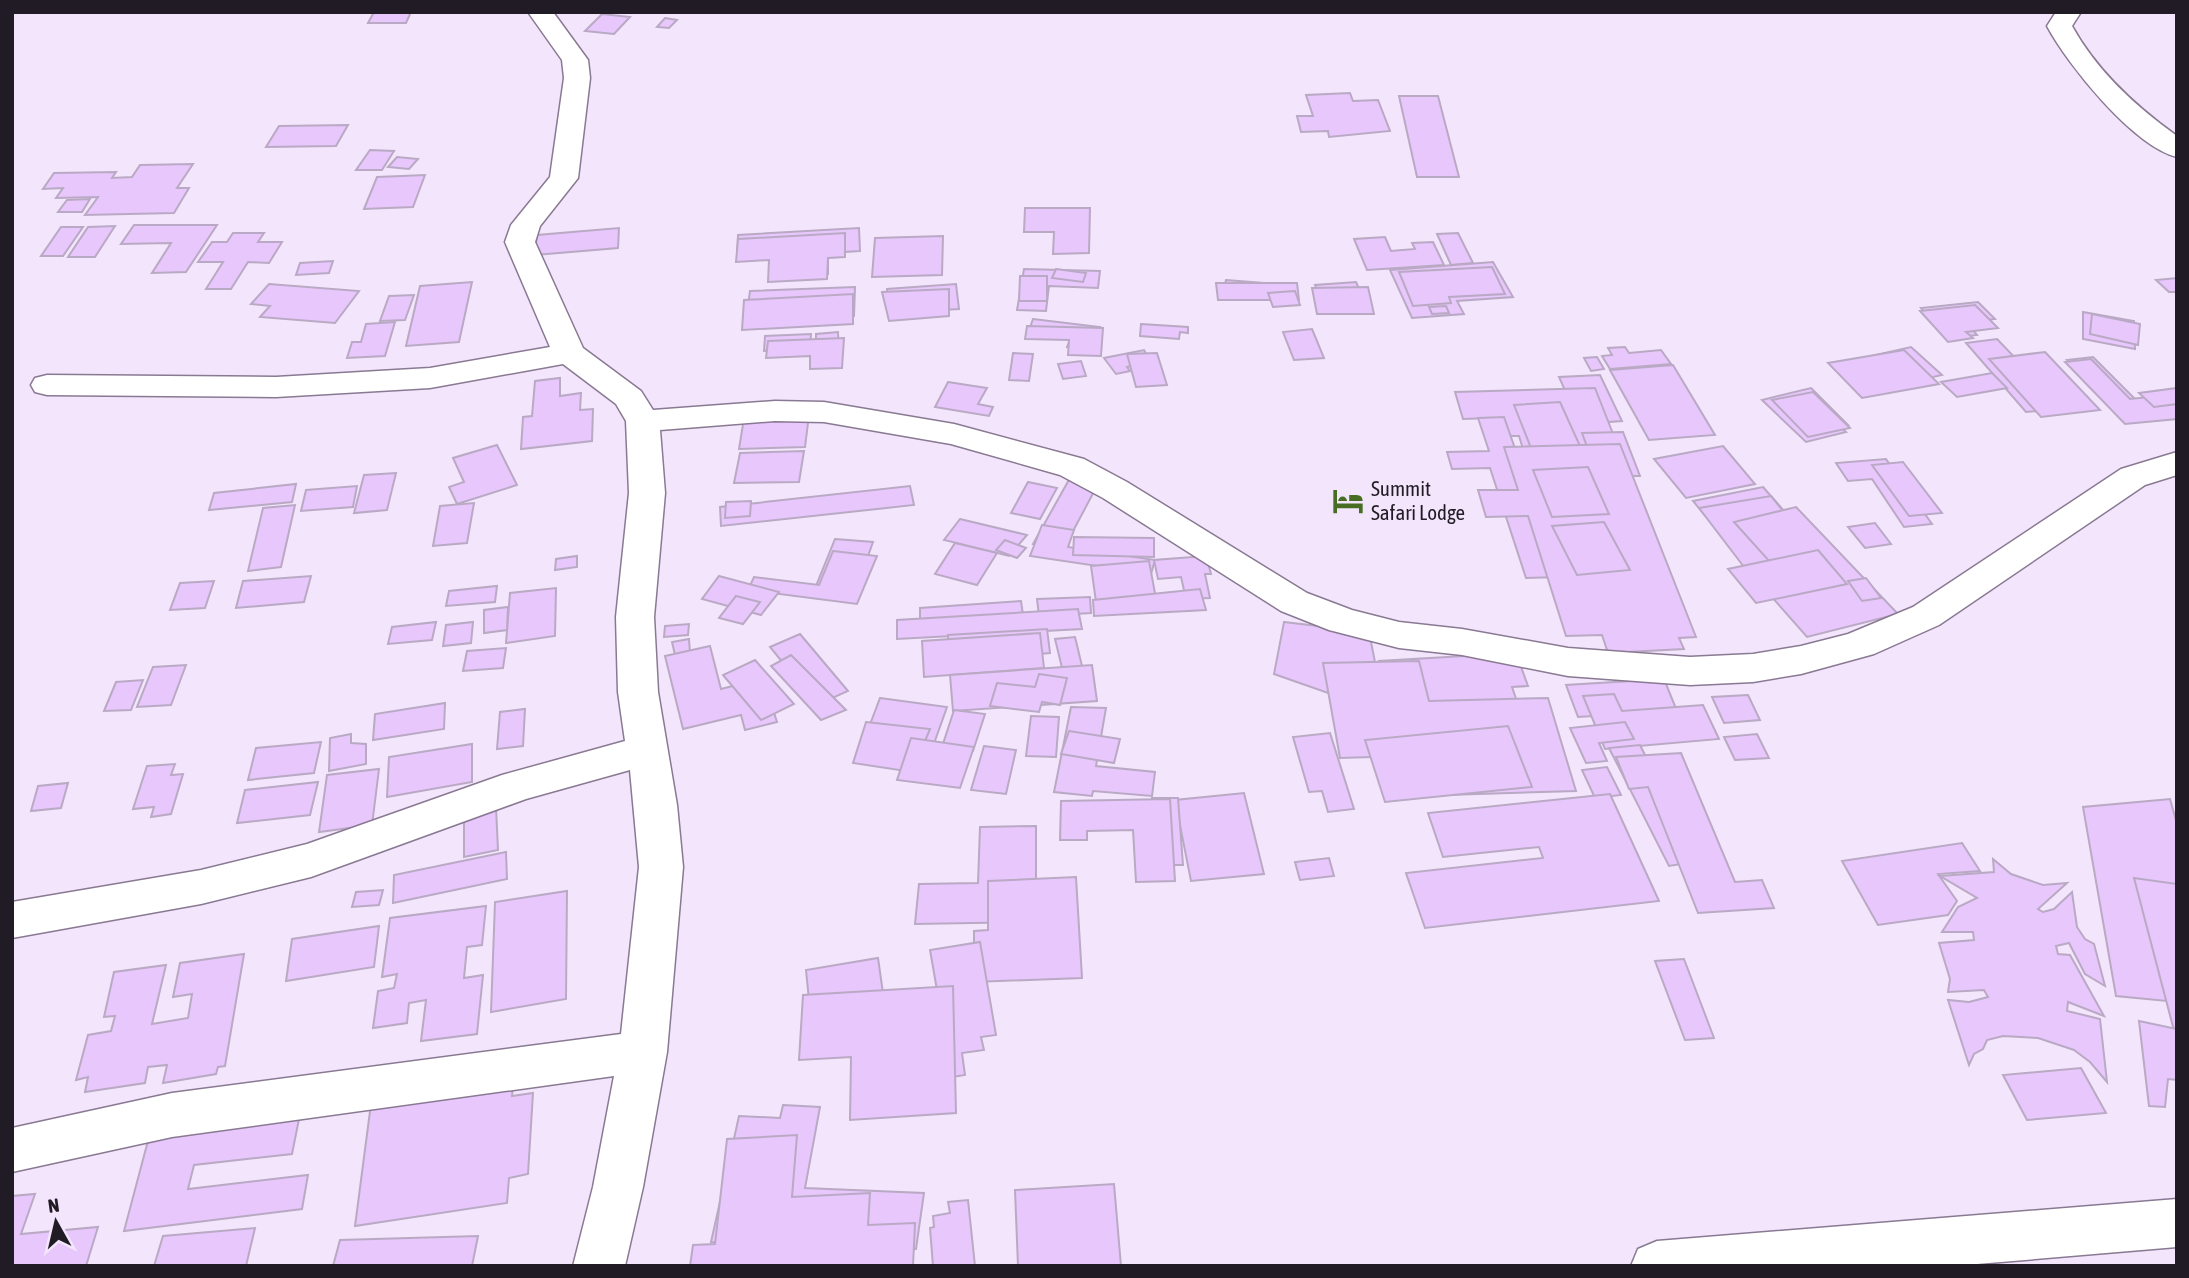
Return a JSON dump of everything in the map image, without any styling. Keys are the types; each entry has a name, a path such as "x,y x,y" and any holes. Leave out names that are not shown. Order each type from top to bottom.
{"street":[{"path":"540,12 575,60 577,78 565,178 526,225 520,242 569,353 629,398 643,421 647,493 635,617 638,692 661,867 643,1052 618,1187 599,1266"},
{"path":"2056,18 2071,50 2121,104 2177,149"},
{"path":"47,386 276,387 417,379 569,353"},
{"path":"643,421 775,411 824,412 954,434 1072,467 1115,490 1294,602 1342,621 1399,635 1462,642 1568,662 1690,671 1754,668 1801,660 1860,644 1926,616 2133,477 2177,463"},
{"path":"12,920 201,887 311,860 517,786 647,750"},
{"path":"12,1150 172,1115 643,1052"},
{"path":"1657,1266 2177,1223"}],"building":[{"path":"374,12 411,12 406,23 368,23"},
{"path":"602,14 630,17 614,34 585,31"},
{"path":"665,18 677,20 669,28 657,27"},
{"path":"1350,93 1353,101 1378,100 1390,131 1329,137 1328,131 1301,132 1297,116 1313,116 1306,95"},
{"path":"1399,96 1438,96 1459,177 1417,177"},
{"path":"348,125 336,146 266,147 279,126"},
{"path":"370,150 394,151 382,170 356,170"},
{"path":"397,157 418,159 409,169 388,167"},
{"path":"193,164 177,188 189,188 174,213 85,215 98,197 56,198 63,188 43,189 54,173 116,172 112,178 132,177 140,165"},
{"path":"425,175 413,207 364,209 377,177"},
{"path":"90,199 82,212 58,212 67,200"},
{"path":"1025,208 1090,208 1089,253 1053,254 1054,232 1024,232"},
{"path":"134,225 217,225 186,272 152,273 171,243 121,244"},
{"path":"115,226 95,257 68,257 88,227"},
{"path":"61,227 83,227 63,256 41,256"},
{"path":"619,228 618,248 535,255 537,235"},
{"path":"859,228 860,251 828,253 828,274 797,275 797,269 773,271 774,254 737,256 738,235"},
{"path":"233,233 264,233 258,242 282,242 269,263 248,262 231,289 206,289 223,262 198,262 212,242 227,242"},
{"path":"845,233 845,257 828,258 827,279 768,282 769,260 736,262 738,239"},
{"path":"1458,233 1473,263 1451,265 1437,234"},
{"path":"943,236 942,275 872,277 875,238"},
{"path":"1385,237 1391,251 1415,249 1412,243 1433,242 1444,265 1367,270 1354,239"},
{"path":"333,261 329,273 296,275 300,263"},
{"path":"1493,262 1513,297 1457,301 1464,314 1412,318 1390,270"},
{"path":"1492,267 1505,294 1449,297 1451,303 1413,306 1399,272"},
{"path":"1024,269 1100,271 1098,288 1049,286 1046,311 1017,310"},
{"path":"1056,269 1086,273 1083,282 1052,278"},
{"path":"1020,276 1047,276 1047,301 1019,301"},
{"path":"2177,278 2177,292 2169,292 2156,280"},
{"path":"1226,280 1263,283 1261,296 1223,291"},
{"path":"472,282 459,342 406,346 420,286"},
{"path":"1356,282 1363,297 1321,300 1315,285"},
{"path":"1216,283 1297,283 1299,300 1218,300"},
{"path":"269,284 359,291 335,323 260,317 270,306 251,304"},
{"path":"956,284 959,309 888,313 887,289"},
{"path":"855,287 854,316 746,320 750,291"},
{"path":"1368,287 1374,314 1317,314 1312,288"},
{"path":"949,289 949,316 889,321 882,292"},
{"path":"1295,291 1300,305 1273,307 1268,293"},
{"path":"853,294 853,324 742,330 744,300"},
{"path":"414,295 405,320 380,321 389,296"},
{"path":"1978,302 1995,319 1966,322 1977,335 1948,338 1921,308"},
{"path":"1975,305 1998,328 1966,332 1973,338 1948,342 1920,311"},
{"path":"1446,306 1449,313 1432,314 1429,307"},
{"path":"2083,312 2134,321 2135,349 2083,339"},
{"path":"2092,314 2140,324 2138,345 2090,334"},
{"path":"1033,319 1100,327 1092,349 1067,347 1071,337 1028,333"},
{"path":"395,322 385,356 347,358 352,342 361,342 366,324"},
{"path":"1141,324 1188,327 1188,333 1180,332 1179,339 1140,336"},
{"path":"1027,326 1103,328 1101,356 1068,355 1069,340 1025,339"},
{"path":"1312,329 1324,358 1294,360 1283,332"},
{"path":"838,332 839,357 826,358 826,347 816,347 816,334"},
{"path":"811,334 810,349 764,351 765,336"},
{"path":"844,338 842,368 810,369 810,356 766,358 768,341"},
{"path":"1997,339 2064,409 2026,412 1966,343"},
{"path":"1625,347 1629,353 1661,350 1671,364 1610,369 1602,356 1612,355 1608,348"},
{"path":"1911,347 1942,375 1861,393 1831,365"},
{"path":"1144,350 1151,362 1127,367 1130,371 1116,374 1104,358"},
{"path":"1904,350 1939,384 1862,398 1828,363"},
{"path":"2045,352 2100,410 2041,417 1989,359"},
{"path":"1013,353 1033,354 1029,381 1009,380"},
{"path":"1157,353 1167,385 1136,387 1127,354"},
{"path":"1597,357 1604,369 1591,371 1584,358"},
{"path":"2093,357 2149,413 2123,416 2067,360"},
{"path":"2091,359 2130,399 2177,394 2177,419 2125,424 2065,362"},
{"path":"1081,361 1086,376 1063,379 1058,364"},
{"path":"1673,365 1715,435 1649,440 1610,370"},
{"path":"1992,373 2007,388 1957,397 1941,382"},
{"path":"1600,375 1622,421 1580,424 1559,377"},
{"path":"560,378 560,396 581,393 580,410 593,409 592,441 521,449 523,417 532,416 535,381"},
{"path":"948,382 987,388 978,404 993,407 989,416 935,407"},
{"path":"1595,388 1632,482 1588,483 1575,448 1523,449 1519,436 1498,436 1492,418 1463,419 1455,392"},
{"path":"1811,388 1848,425 1840,427 1846,432 1806,442 1762,400"},
{"path":"2177,388 2177,404 2154,407 2139,393"},
{"path":"1813,392 1850,428 1808,437 1772,400"},
{"path":"1560,402 1580,446 1531,448 1514,405"},
{"path":"809,415 805,447 739,449 744,418"},
{"path":"1504,417 1560,577 1526,578 1490,468 1452,469 1447,452 1489,451 1478,418"},
{"path":"1623,432 1640,476 1598,476 1582,433"},
{"path":"1620,444 1696,637 1679,638 1684,649 1608,653 1602,635 1566,636 1528,516 1486,517 1478,490 1518,490 1504,447"},
{"path":"497,445 517,485 457,504 449,487 464,482 453,458"},
{"path":"1723,446 1755,484 1686,498 1654,459"},
{"path":"804,451 799,482 734,483 740,453"},
{"path":"1886,459 1932,524 1904,527 1872,479 1848,481 1836,463"},
{"path":"1903,462 1942,513 1909,516 1872,465"},
{"path":"1588,467 1609,514 1552,517 1533,470"},
{"path":"396,473 387,510 354,513 364,475"},
{"path":"1070,478 1098,484 1063,550 1033,544"},
{"path":"1028,482 1057,488 1040,519 1011,513"},
{"path":"296,484 292,502 209,510 214,493"},
{"path":"357,486 353,507 301,511 306,490"},
{"path":"910,486 914,505 721,526 720,507"},
{"path":"1763,487 1815,546 1742,560 1693,501"},
{"path":"1771,496 1818,554 1744,567 1699,508"},
{"path":"751,501 750,516 725,518 726,502"},
{"path":"474,503 467,543 433,546 440,506"},
{"path":"295,505 281,567 248,571 263,508"},
{"path":"1796,507 1898,614 1807,637 1764,588 1788,582 1734,522"},
{"path":"960,519 1027,535 1009,556 944,540"},
{"path":"1604,522 1630,570 1577,575 1552,526"},
{"path":"1875,523 1891,544 1865,548 1848,527"},
{"path":"1042,525 1074,530 1068,547 1155,560 1151,574 1030,556"},
{"path":"1074,537 1154,538 1154,557 1073,555"},
{"path":"835,539 873,542 856,590 816,586"},
{"path":"1005,540 1026,548 1017,558 996,550"},
{"path":"955,543 997,553 977,585 935,574"},
{"path":"1818,550 1847,584 1756,603 1728,569"},
{"path":"833,551 877,556 857,604 748,590 754,577 819,585"},
{"path":"577,556 577,567 555,570 556,559"},
{"path":"1206,556 1211,574 1205,574 1210,598 1186,599 1181,577 1158,579 1154,560"},
{"path":"1149,561 1157,604 1097,609 1091,566"},
{"path":"311,576 304,602 236,608 243,581"},
{"path":"719,576 779,592 761,615 702,599"},
{"path":"1866,578 1881,598 1862,601 1848,581"},
{"path":"214,581 205,608 170,610 180,583"},
{"path":"497,586 495,602 446,606 449,591"},
{"path":"556,588 555,636 506,643 510,593"},
{"path":"1200,589 1206,610 1094,616 1093,600"},
{"path":"736,596 760,602 743,624 719,618"},
{"path":"1090,597 1091,613 1039,616 1037,599"},
{"path":"1021,601 1024,622 920,629 920,608"},
{"path":"508,607 507,630 484,633 484,610"},
{"path":"1078,609 1082,629 897,639 897,620"},
{"path":"436,622 432,640 388,644 392,627"},
{"path":"473,622 471,643 443,646 446,625"},
{"path":"1284,622 1369,632 1375,662 1342,664 1331,694 1274,674"},
{"path":"689,624 688,635 664,637 665,626"},
{"path":"1047,629 1050,653 1013,656 1013,662 949,665 948,635"},
{"path":"1040,633 1044,668 924,677 922,641"},
{"path":"800,634 848,691 817,705 770,647"},
{"path":"1075,637 1083,670 1063,672 1055,639"},
{"path":"689,639 690,653 675,655 672,642"},
{"path":"710,646 721,689 763,678 777,722 745,730 741,715 683,729 665,656"},
{"path":"506,648 503,668 463,671 467,651"},
{"path":"1516,653 1528,686 1512,687 1521,713 1375,721 1364,679 1383,678 1379,661"},
{"path":"791,655 846,710 821,720 771,666"},
{"path":"755,660 794,704 761,720 723,675"},
{"path":"1419,661 1429,701 1548,698 1576,791 1415,796 1406,756 1340,758 1323,663"},
{"path":"186,665 171,705 137,707 153,667"},
{"path":"1092,665 1097,701 953,711 950,675"},
{"path":"1039,674 1067,678 1060,705 1042,702 1039,712 990,706 997,683 1035,687"},
{"path":"1664,679 1677,711 1578,717 1566,685"},
{"path":"143,680 131,710 104,711 116,682"},
{"path":"1614,694 1622,711 1703,705 1719,739 1605,749 1583,696"},
{"path":"1748,695 1760,720 1724,723 1712,697"},
{"path":"880,698 947,707 931,752 863,743"},
{"path":"445,703 444,729 373,740 375,714"},
{"path":"1071,707 1106,708 1096,766 1155,772 1152,796 1093,791 1092,796 1054,792"},
{"path":"525,709 523,746 497,749 500,712"},
{"path":"954,710 985,714 973,751 942,747"},
{"path":"1031,716 1059,717 1056,757 1026,756"},
{"path":"866,722 930,729 912,772 853,763"},
{"path":"1625,722 1634,739 1599,743 1607,761 1586,763 1570,728"},
{"path":"1508,726 1532,787 1385,802 1365,740"},
{"path":"1069,731 1120,739 1114,763 1061,754"},
{"path":"1330,733 1354,809 1328,812 1322,791 1309,792 1293,737"},
{"path":"351,734 351,743 366,744 366,764 329,771 330,738"},
{"path":"1757,734 1769,758 1735,760 1724,737"},
{"path":"911,738 974,747 960,788 897,780"},
{"path":"321,742 314,773 248,780 256,748"},
{"path":"472,744 472,782 387,797 389,757"},
{"path":"1640,745 1649,763 1667,761 1719,858 1669,866 1609,748"},
{"path":"984,746 1016,750 1006,794 971,790"},
{"path":"1681,753 1735,882 1762,880 1774,908 1698,913 1648,787 1629,789 1616,757"},
{"path":"175,764 171,775 183,774 171,814 151,817 154,807 133,809 147,766"},
{"path":"1607,767 1621,795 1595,798 1582,770"},
{"path":"379,769 372,825 319,832 327,775"},
{"path":"318,782 310,815 237,823 245,790"},
{"path":"68,783 61,808 31,811 38,786"},
{"path":"1244,793 1264,874 1191,881 1175,800"},
{"path":"1610,794 1659,901 1425,928 1406,873 1543,858 1539,847 1443,857 1428,813"},
{"path":"1152,798 1178,798 1183,865 1155,865"},
{"path":"1170,799 1175,881 1136,882 1133,830 1087,831 1087,840 1060,840 1061,801"},
{"path":"2170,799 2177,824 2177,908 2170,908 2168,924 2177,943 2177,1002 2116,996 2083,807"},
{"path":"496,807 498,850 464,857 464,813"},
{"path":"1036,826 1036,922 915,924 919,884 978,883 980,827"},
{"path":"1962,843 1980,871 1938,874 1957,901 1948,915 1878,925 1842,861"},
{"path":"506,852 507,879 393,903 394,875"},
{"path":"1329,858 1334,876 1300,880 1295,862"},
{"path":"1993,859 2011,874 2043,885 2067,883 2038,909 2043,912 2054,909 2072,892 2077,927 2085,939 2094,944 2105,986 2085,974 2069,943 2056,946 2058,954 2070,955 2104,1016 2068,1002 2067,1011 2100,1019 2107,1082 2090,1062 2074,1050 2038,1038 2003,1036 1987,1040 1983,1049 1974,1054 1969,1065 1948,1000 1969,1002 1988,997 1984,990 1948,992 1950,979 1939,943 1974,940 1973,932 1942,932 1958,907 1977,898 1940,876 1994,872"},
{"path":"1076,877 1082,978 974,982 974,931 988,930 988,881"},
{"path":"2134,878 2177,884 2177,1042"},
{"path":"383,890 379,905 352,907 356,892"},
{"path":"567,891 566,999 491,1012 495,902"},
{"path":"486,906 482,945 467,947 464,978 483,975 477,1034 421,1041 426,1000 409,1003 407,1023 373,1028 378,991 394,988 397,974 382,977 390,918"},
{"path":"379,926 374,967 286,981 292,939"},
{"path":"980,942 996,1035 981,1037 984,1050 962,1053 965,1075 897,1086 892,1056 919,1052 917,1036 885,1041 879,999 937,990 930,950"},
{"path":"244,954 225,1066 218,1067 216,1074 163,1083 167,1065 148,1067 145,1083 85,1092 88,1077 76,1080 88,1035 111,1031 115,1016 104,1017 114,972 166,965 152,1024 188,1018 192,994 173,997 180,963"},
{"path":"878,958 883,993 866,996 870,1020 822,1027 820,1008 810,1010 806,970"},
{"path":"1684,959 1714,1038 1685,1040 1655,961"},
{"path":"953,986 956,1113 850,1120 851,1057 799,1060 803,995"},
{"path":"2139,1021 2177,1029 2177,1080 2168,1079 2165,1107 2149,1106"},
{"path":"2081,1068 2106,1113 2027,1120 2003,1075"},
{"path":"514,1077 512,1096 533,1093 528,1174 509,1178 507,1203 355,1226 372,1096"},
{"path":"783,1105 820,1107 805,1188 924,1193 916,1249 838,1244 834,1266 761,1266 765,1245 711,1242 739,1116 780,1118"},
{"path":"299,1119 292,1154 194,1165 188,1189 308,1175 302,1209 124,1231 149,1137"},
{"path":"797,1135 792,1197 870,1193 868,1225 915,1223 913,1266 690,1266 693,1245 715,1244 727,1139"},
{"path":"1114,1184 1121,1266 1018,1266 1015,1190"},
{"path":"35,1194 21,1234 98,1227 86,1266 12,1266 12,1196"},
{"path":"968,1200 975,1266 933,1266 930,1228 934,1227 933,1216 950,1213 948,1202"},
{"path":"255,1228 246,1266 154,1266 163,1236"},
{"path":"478,1236 472,1266 333,1266 340,1240"}],"place":[{"name":"Summit Safari Lodge","path":"1348,501"}]}
